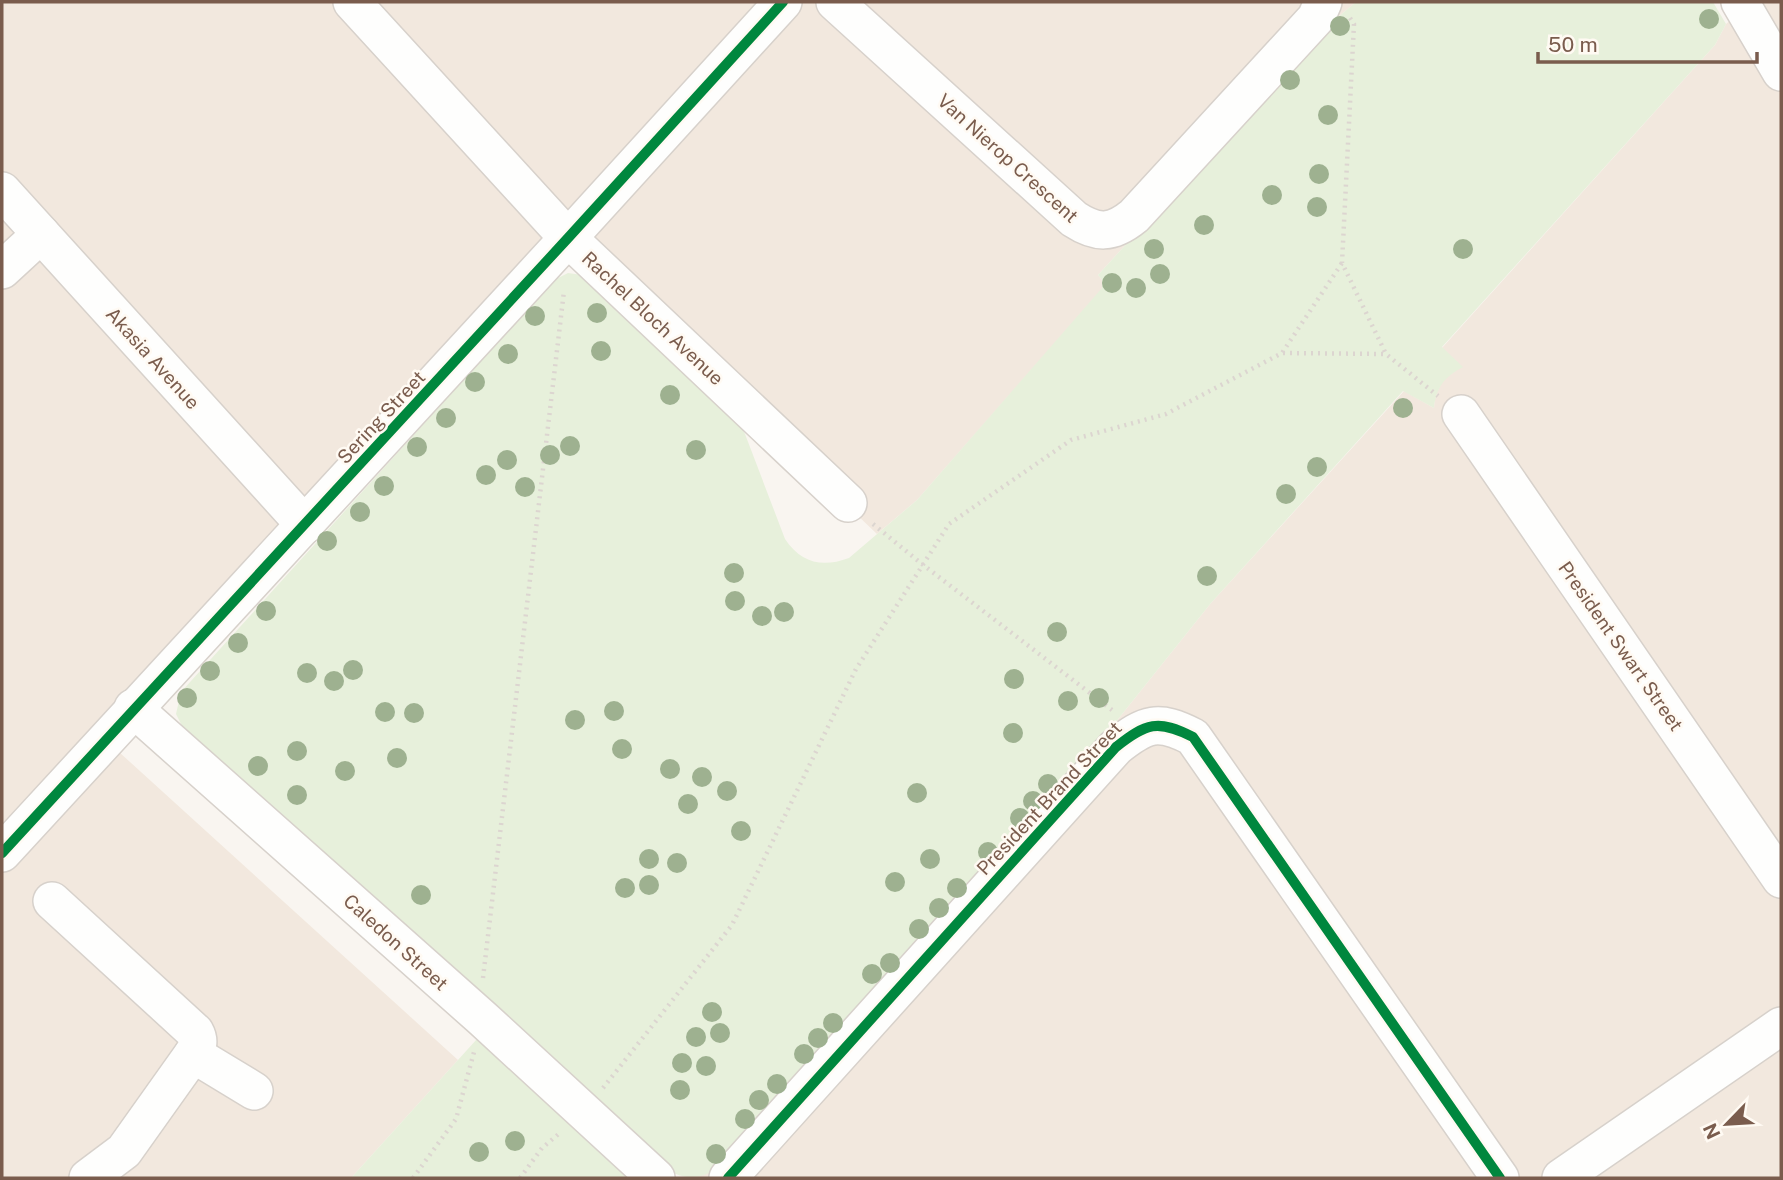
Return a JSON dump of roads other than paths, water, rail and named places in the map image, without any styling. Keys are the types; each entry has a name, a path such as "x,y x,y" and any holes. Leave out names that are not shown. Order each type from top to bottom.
{"street":[{"name":"Rachel Bloch Avenue","path":"352,2 568,238 848,503"},
{"name":"Sering Street","path":"2,853 783,2"},
{"name":"Van Nierop Crescent","path":"835,2 1074,219 1090,229 1104,230 1121,227 1134,216 1316,18 1335,7"},
{"path":"1741,2 1781,72"},
{"name":"Akasia Avenue","path":"2,191 305,525"},
{"path":"2,270 41,234"},
{"name":"President Swart Street","path":"1461,414 1781,879"},
{"name":"Caledon Street","path":"133,708 482,1018 656,1178"},
{"name":"President Brand Street","path":"728,1178 1116,747 1138,729 1163,725 1193,737 1500,1178"},
{"path":"52,901 195,1032 198,1045 124,1150 88,1178"},
{"path":"1561,1178 1781,1026"},
{"path":"193,1054 254,1091"}]}
